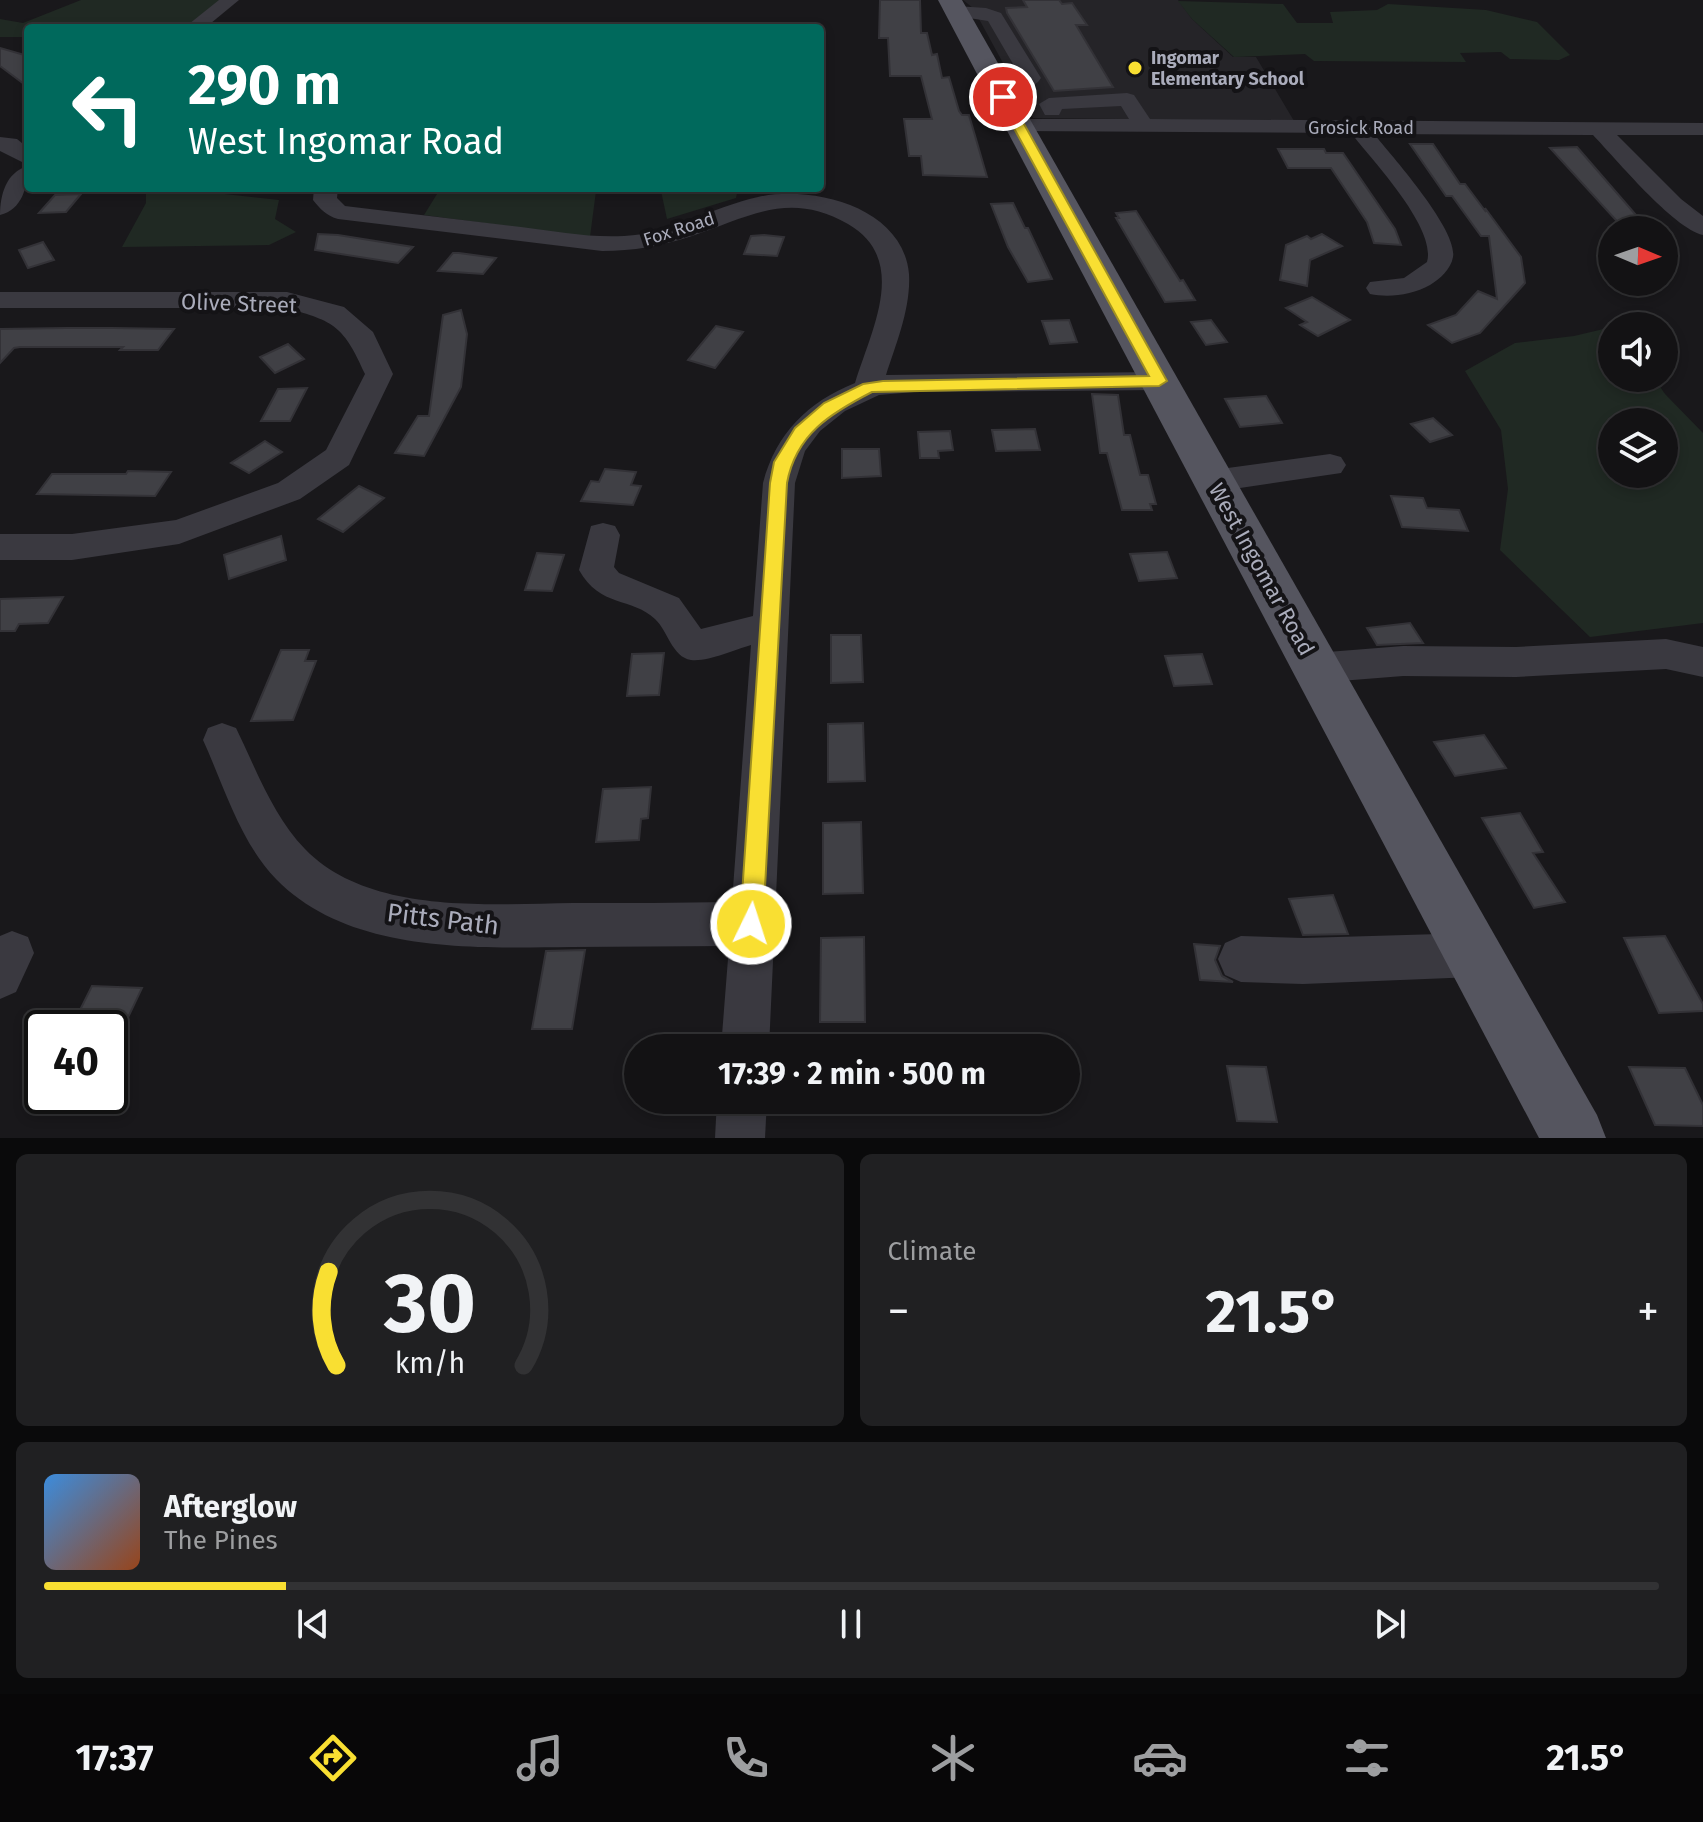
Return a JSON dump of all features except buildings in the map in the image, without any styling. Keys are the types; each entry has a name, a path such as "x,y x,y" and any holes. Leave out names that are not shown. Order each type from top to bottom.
{"main road":[{"name":"West Ingomar Road","path":"953,6 1027,116 1159,381 1574,1138"}],"street":[{"path":"198,24 230,0"},
{"path":"985,0 993,4 1007,3"},
{"name":"Grosick Road","path":"1027,116 1144,126 1703,129"},
{"path":"1358,128 1428,220 1441,250 1439,263 1426,277 1406,285 1379,288"},
{"path":"1599,129 1673,204 1703,228"},
{"path":"0,144 9,144 24,155"},
{"path":"0,208 24,178"},
{"name":"Fox Road","path":"326,192 325,200 338,212 602,244 630,244 655,239 764,200 798,198 833,207 872,229 886,247 896,275 868,388"},
{"name":"Olive Street","path":"0,300 287,300 335,313 363,338 379,374 338,457 289,491 179,532 72,547 0,547"},
{"path":"746,1034 782,462 791,446 813,420 830,407 868,388 925,383 1159,381"},
{"path":"1213,481 1330,465"},
{"path":"603,535 596,570 607,582 667,608 693,646 770,626"},
{"path":"1315,668 1403,661 1516,662 1666,654 1703,662"},
{"name":"Pitts Path","path":"222,740 275,845 318,887 344,902 422,922 458,926 751,924"},
{"path":"1241,959 1303,961 1474,955"},
{"path":"740,1138 741,1114"}],"shaded area":[{"path":"81,0 222,0 191,24 24,24 24,37 0,37 0,19 23,23"},
{"name":"Ingomar Elementary School","path":"963,0 1178,0 1192,19 1233,57 1256,57 1294,121 1033,118 973,8"},
{"path":"1178,1 1283,4 1297,23 1333,23 1330,12 1377,10 1388,4 1486,10 1537,22 1570,55 1559,60 1510,59 1501,52 1460,53 1466,62 1314,61 1305,54 1234,57 1192,19"},
{"path":"146,192 215,192 279,200 275,219 296,232 269,245 122,247 146,203"},
{"path":"431,192 596,192 590,237 424,215 437,194"},
{"path":"661,192 737,192 736,198 667,219"},
{"path":"1598,330 1598,392 1664,392 1703,433 1703,623 1590,637 1500,550 1508,489 1501,430 1465,371 1515,343"}],"place":[{"name":"Ingomar Elementary School","path":"1135,68"}],"route":[{"path":"751,924 779,483 782,462 801,432 830,407 868,388 898,384 1159,381 1003,97"}]}
